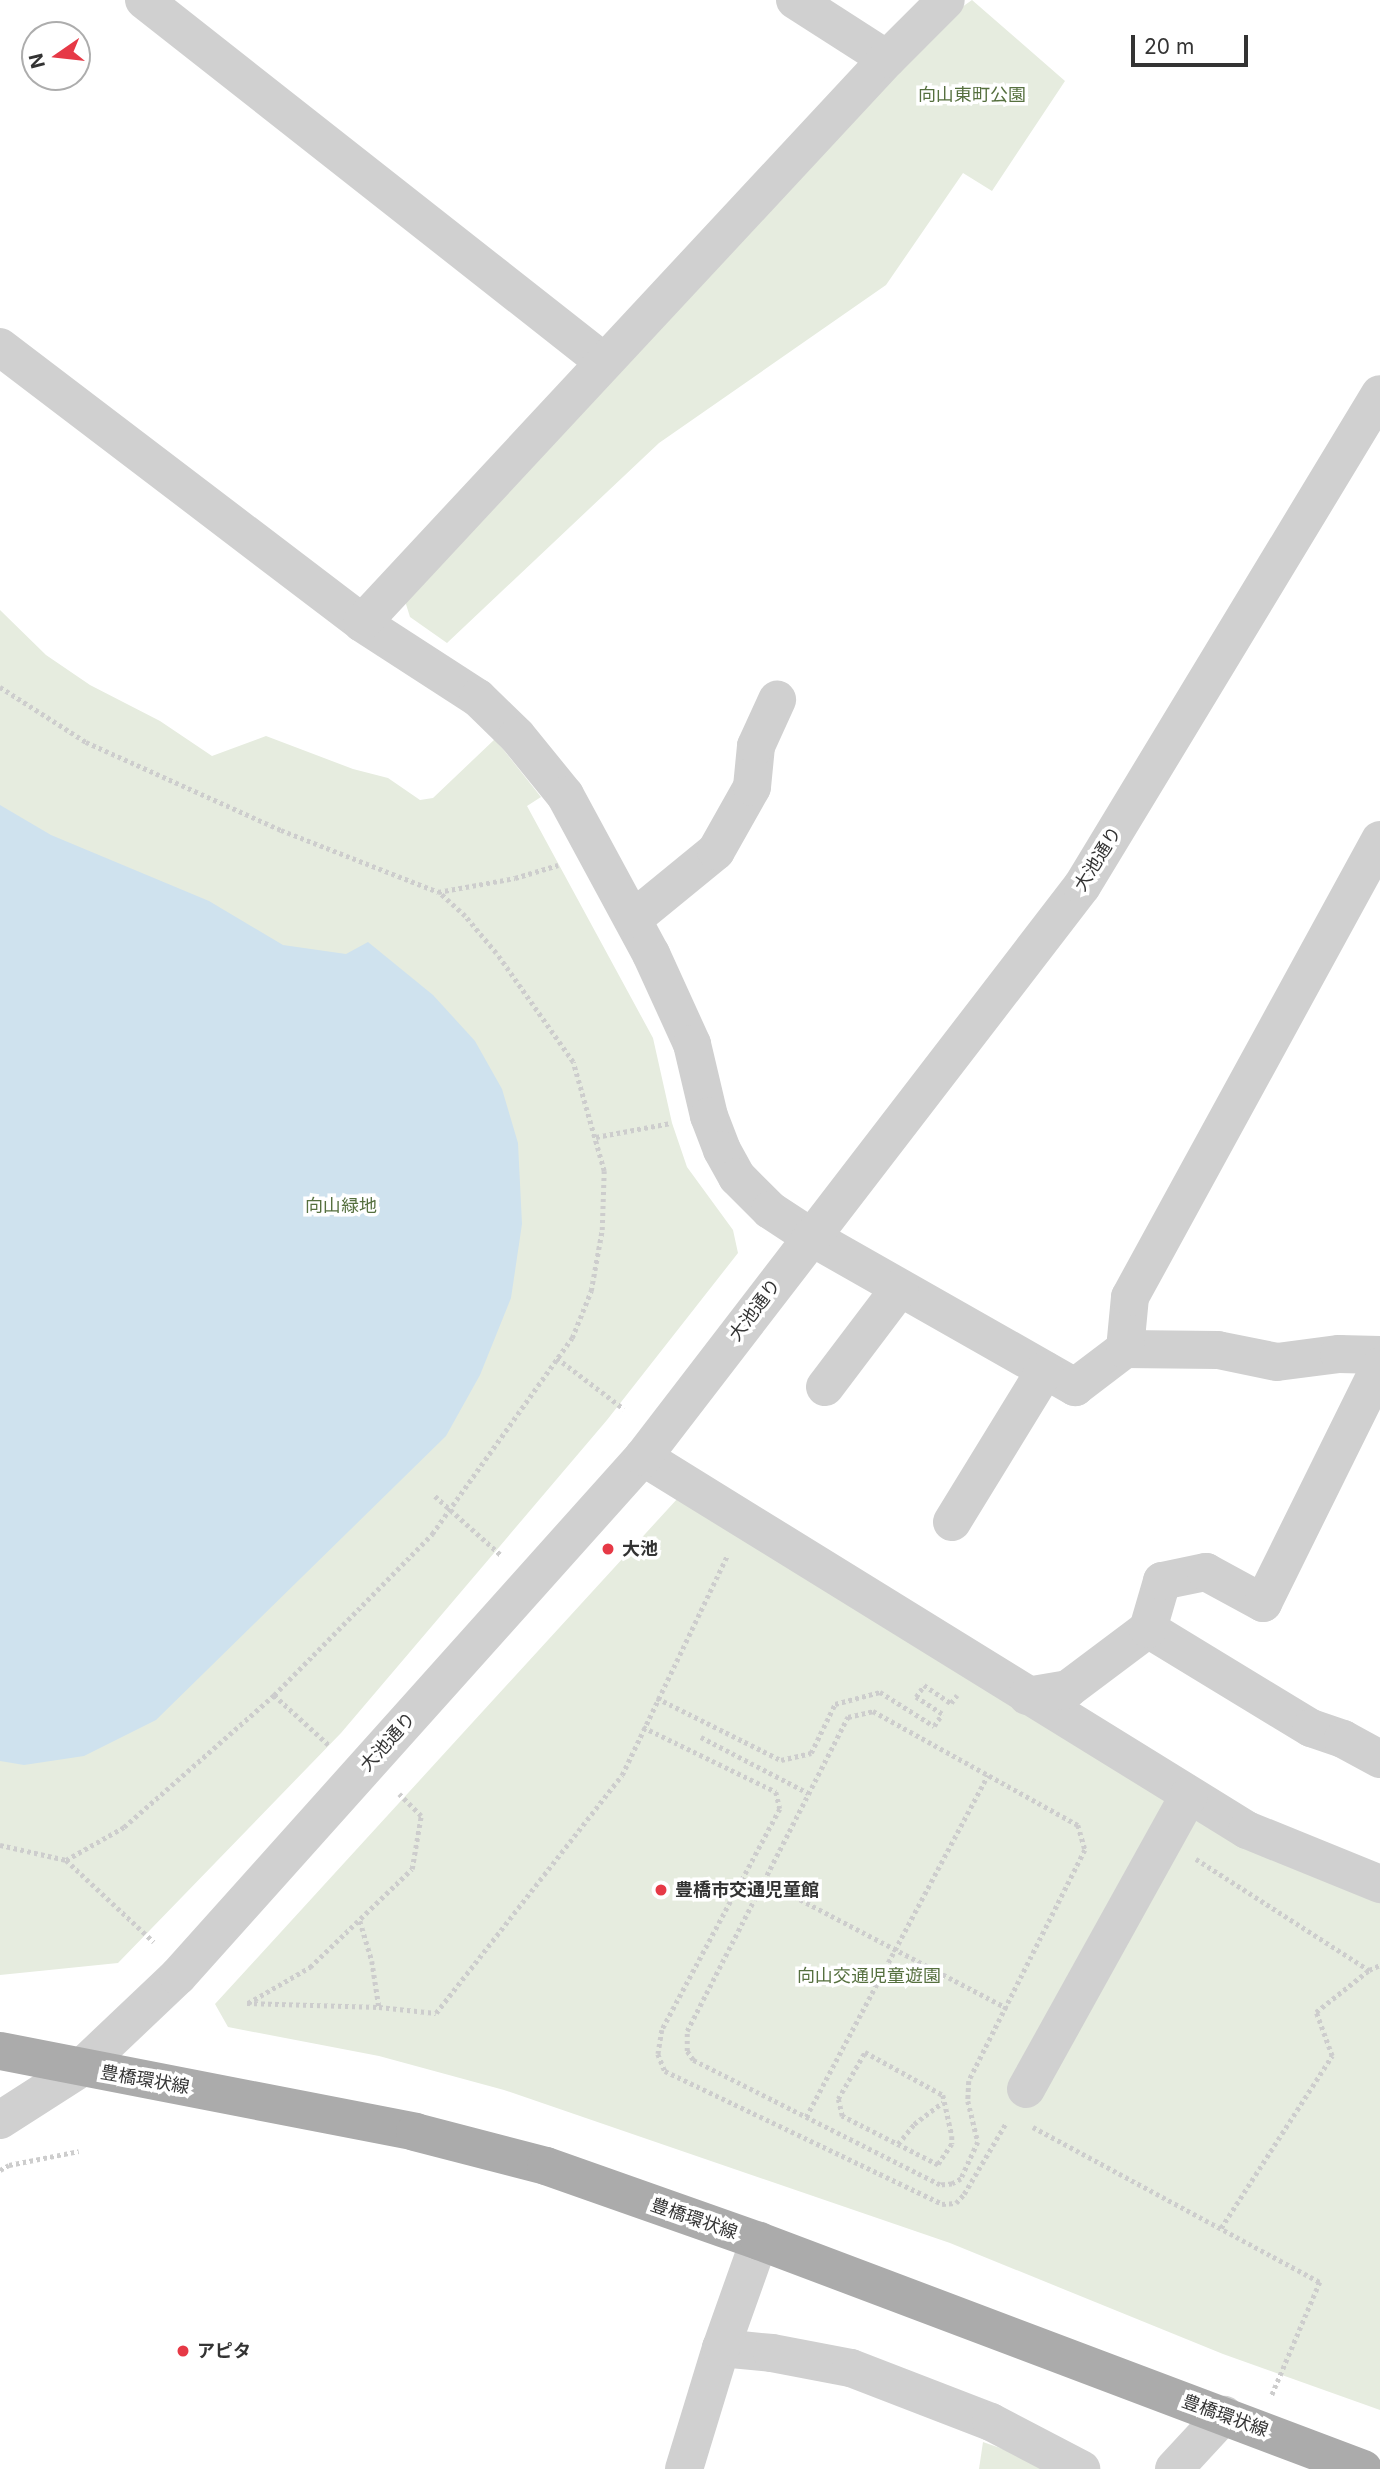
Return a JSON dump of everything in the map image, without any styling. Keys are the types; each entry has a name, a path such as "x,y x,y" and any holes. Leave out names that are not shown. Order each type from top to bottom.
{"main road":[{"name":"豊橋環状線","path":"0,2050 428,2135 546,2166 759,2241 1242,2421 1363,2469"}],"street":[{"path":"144,0 604,362"},
{"path":"795,0 887,59"},
{"path":"362,623 887,59 946,0"},
{"path":"0,347 362,623 478,698 517,736 565,795 633,919 692,1044 709,1116 737,1177 770,1210 811,1237 1074,1387 1125,1349 1218,1350 1277,1362 1339,1354 1380,1355"},
{"name":"大池通り","path":"0,2120 80,2068 178,1976 643,1457 1082,886 1379,399"},
{"path":"633,919 716,851 752,787 757,746 777,700"},
{"path":"1125,1349 1130,1297 1380,840"},
{"path":"825,1387 900,1288"},
{"path":"1027,1696 1068,1689 1148,1629 1162,1581 1206,1572 1263,1603 1380,1366"},
{"path":"952,1521 1045,1370"},
{"path":"643,1457 1247,1830 1380,1884"},
{"path":"1148,1629 1311,1728 1343,1739 1380,1759"},
{"path":"1018,2102 1189,1796"},
{"path":"684,2469 721,2347 759,2241"},
{"path":"721,2347 772,2353 851,2368 991,2422 1081,2469"},
{"path":"1174,2469 1242,2421"}],"path":[{"path":"0,687 97,747 281,830 438,892 465,916 496,953 573,1062 604,1171 602,1230 591,1291 572,1338 432,1534 274,1695 124,1827 66,1860"},
{"path":"438,892 515,878 569,860"},
{"path":"596,1137 682,1120"},
{"path":"556,1358 624,1409"},
{"path":"435,1496 502,1556"},
{"path":"399,1794 421,1816 412,1869 310,1966 247,2003 379,2007 436,2013 622,1775 730,1549"},
{"path":"657,1698 781,1760 811,1753 835,1704 880,1692 934,1726 942,1714 916,1697 924,1685 951,1703"},
{"path":"274,1695 337,1753"},
{"path":"873,1710 1078,1825 1085,1850 969,2081 968,2101 978,2143 961,2179 952,2185 940,2185 693,2060 687,2051 687,2031 808,1793 848,1717 873,1710"},
{"path":"643,1727 776,1792 780,1809 662,2030 658,2054 665,2071 942,2204 956,2203 964,2194 1018,2102 1221,2228 1320,2282 1242,2421"},
{"path":"701,1737 808,1793"},
{"path":"806,2117 988,1775"},
{"path":"1165,1839 1369,1970"},
{"path":"0,1844 66,1860 154,1942"},
{"path":"763,1880 1007,2008"},
{"path":"360,1921 372,1961 379,2007"},
{"path":"1221,2228 1332,2056 1316,2012 1369,1970 1380,1965"},
{"path":"865,2052 943,2095 952,2144 938,2165 898,2145 842,2116 838,2099 865,2052"},
{"path":"898,2145 914,2124 943,2102"},
{"path":"0,2170 9,2165 79,2151"}],"green space":[{"name":"向山東町公園","path":"972,0 1065,81 992,191 963,173 886,285 659,443 447,643 410,617 405,601 948,17"},
{"name":"向山緑地","path":"0,610 46,655 90,685 160,721 212,756 266,736 353,769 388,778 420,800 433,798 495,739 541,797 527,806 653,1038 672,1123 687,1167 733,1230 738,1253 607,1420 341,1733 118,1963 0,1975"},
{"name":"向山交通児童遊園","path":"678,1498 1380,1896 1380,2410 1223,2354 950,2243 504,2090 379,2056 228,2027 215,2004"},
{"path":"983,2442 1037,2461 1047,2469 979,2469"}],"water":[{"path":"0,805 51,835 209,901 283,945 346,954 368,942 433,995 475,1041 502,1089 518,1143 522,1224 511,1298 480,1375 446,1436 156,1720 84,1756 24,1765 0,1761"}],"place":[{"name":"大池","path":"608,1549"},
{"name":"豊橋市交通児童館","path":"661,1890"},
{"name":"アピタ","path":"183,2351"}]}
